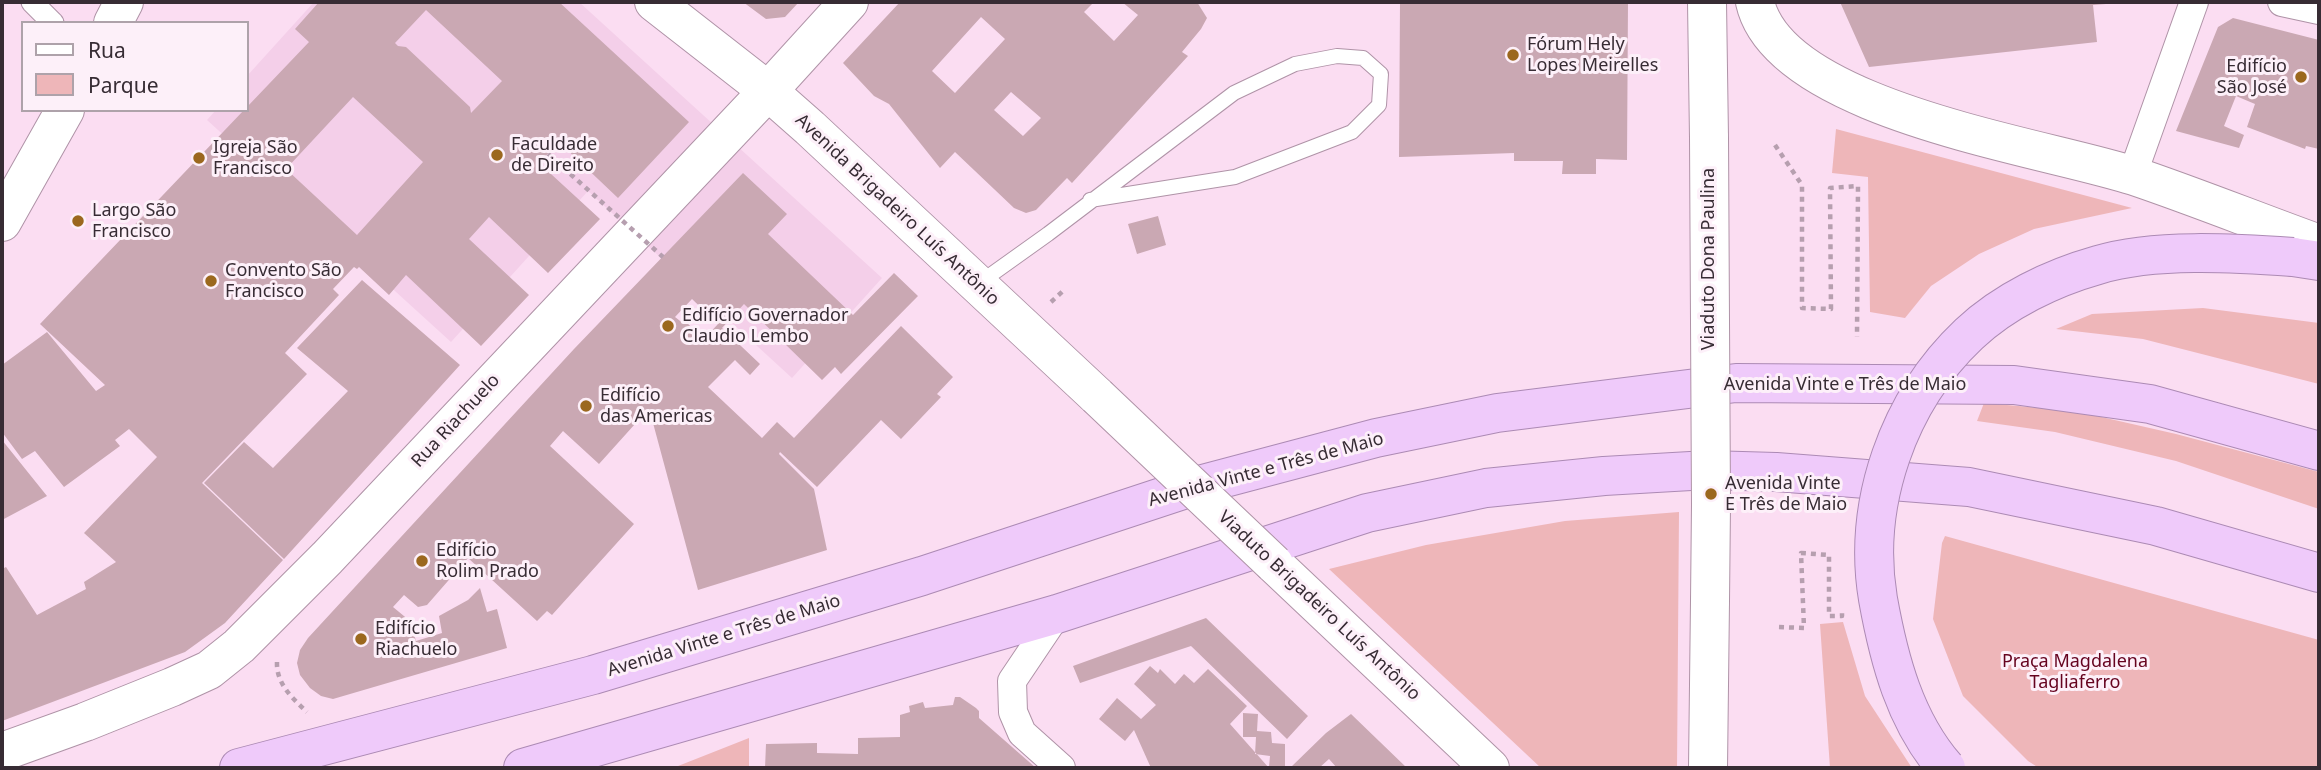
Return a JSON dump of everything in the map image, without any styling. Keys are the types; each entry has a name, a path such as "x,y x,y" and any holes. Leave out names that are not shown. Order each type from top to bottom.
{"highway":[{"path":"1946,768 1920,733 1896,677 1884,632 1874,565 1875,523 1882,489 1900,434 1922,392 1952,351 1970,332 2007,305 2056,279 2099,264 2141,257 2310,254"},
{"name":"Avenida Vinte e Três de Maio","path":"239,768 593,675 922,576 1195,486 1376,438 1497,413 1736,383 2014,385 2150,404 2319,451"},
{"path":"523,768 1057,614 1367,513 1486,488 1604,476 1707,470 1969,487 2156,526 2319,572"}],"main road":[{"path":"114,21 124,2"},
{"name":"Avenida Brigadeiro Luís Antônio","path":"654,2 768,92 1025,330"},
{"name":"Rua Riachuelo","path":"2,752 172,687 209,670 239,646 346,537 768,92 849,2"},
{"name":"Viaduto Dona Paulina","path":"1707,2 1711,491 1708,768"},
{"path":"1755,2 1758,18 1781,46 1813,73 1850,92 1927,121 2132,176 2310,254"},
{"path":"2,222 64,112"},
{"name":"Viaduto Brigadeiro Luís Antônio","path":"1025,330 1490,768"}],"street":[{"path":"32,2 51,21"},
{"path":"2132,176 2194,2"},
{"path":"2282,2 2319,10"},
{"path":"1057,614 1012,681 1013,712 1022,733 1060,768"}],"lane":[{"path":"977,285 1048,234 1090,200 1234,93 1295,64 1337,56 1363,58 1381,74 1380,105 1352,132 1235,177 1090,200"}],"path":[{"path":"1775,145 1802,185 1802,308 1831,309 1830,188 1858,186 1857,337"},
{"path":"548,154 663,257"},
{"path":"1779,627 1804,628 1801,553 1829,555 1829,616 1842,615 1843,602"},
{"path":"278,659 276,666 284,688 307,713"}],"shaded area":[{"name":"Faculdade de Direito","path":"314,2 579,2 882,278 792,378 588,191 451,342 207,120 214,112 248,112 248,75"}],"green space":[{"path":"1836,129 2132,208 2034,229 1979,254 1931,286 1905,318 1870,312 1868,177 1832,173"},
{"path":"2203,308 2319,323 2319,384 2143,339 2056,329 2092,314"},
{"path":"1984,403 2075,411 2176,434 2319,472 2319,509 2176,461 2055,432 1977,421"},
{"path":"1679,512 1677,768 1541,768 1329,569 1426,545 1565,521"},
{"name":"Praça Magdalena Tagliaferro","path":"1945,536 2319,640 2319,768 2039,768 2028,761 1963,696 1933,619"},
{"path":"1843,622 1865,696 1912,768 1830,768 1820,624"},
{"path":"749,738 749,768 673,768"}],"building":[{"path":"319,2 559,2 689,122 618,198 559,142 539,163 600,219 548,273 489,217 469,239 529,295 481,346 406,275 389,295 359,267 354,267 333,289 339,295 285,353 307,374 202,483 283,560 225,623 185,652 2,721 2,569 6,567 37,615 86,589 84,582 116,562 84,533 157,457 129,429 115,440 120,446 64,487 35,451 22,459 2,432 2,365 47,332 96,391 105,385 40,324 242,112 248,112 248,106 309,42 295,29","holes":["426,10 502,81 471,113 470,107 406,47 395,43","353,97 423,162 357,235 286,169"]},
{"path":"743,2 799,2 785,17 766,19"},
{"path":"900,2 1094,2 1084,12 1114,41 1138,15 1122,2 1197,2 1207,18 1182,52 1188,56 1072,183 1067,178 1036,210 1026,213 1014,208 955,152 940,168 889,104 874,96 843,63","holes":["981,17 1005,39 955,93 932,71","1011,92 1041,118 1023,136 994,110"]},
{"name":"Fórum Hely Lopes Meirelles","path":"1400,2 1628,2 1627,160 1596,159 1596,174 1562,174 1563,161 1514,161 1514,153 1399,157"},
{"path":"1840,2 2106,4 2093,5 2097,42 1869,67"},
{"path":"2233,18 2319,40 2319,149 2306,146 2305,149 2247,127 2255,104 2236,96 2224,126 2244,135 2239,148 2176,131 2218,27"},
{"path":"743,173 787,214 768,234 853,315 894,273 918,296 841,374 835,367 822,380 744,304 722,328 760,364 750,375 735,360 708,387 762,438 777,422 794,438 901,326 953,377 937,394 941,397 901,439 881,420 817,487 780,452 814,489 827,550 698,590 653,423 644,414 599,464 563,431 550,446 634,524 552,615 547,611 537,621 468,558 427,605 418,607 404,595 393,607 410,621 416,641 442,633 439,616 468,600 480,588 487,612 497,609 507,648 333,699 321,696 310,688 300,675 297,663 300,650 308,638 574,349","holes":["692,299 718,324 704,339 686,322 684,324 675,317"]},
{"path":"1158,216 1166,245 1137,254 1128,224"},
{"path":"362,280 460,365 284,559 204,483 244,442 273,468 348,391 297,348"},
{"path":"2,440 47,496 2,520"},
{"path":"1206,618 1308,716 1287,739 1191,646 1080,683 1073,666"},
{"path":"1150,666 1158,673 1160,669 1175,684 1184,674 1194,683 1208,669 1247,706 1230,724 1269,768 1151,768 1134,730 1125,741 1099,719 1117,698 1141,719 1156,705 1134,684"},
{"path":"955,697 960,697 976,708 979,718 1036,768 765,768 766,744 817,743 817,753 858,754 858,738 900,737 900,715 910,712 909,706 923,702 925,708 953,705"},
{"path":"1243,713 1258,714 1257,731 1271,732 1272,743 1285,744 1285,768 1269,767 1270,756 1255,754 1256,737 1243,737"},
{"path":"1351,714 1407,768 1337,768 1329,759 1319,768 1290,768 1326,733"}],"place":[{"name":"Fórum Hely Lopes Meirelles","path":"1513,55"},
{"name":"Edifício São José","path":"2301,77"},
{"name":"Faculdade de Direito","path":"497,155"},
{"name":"Igreja São Francisco","path":"199,158"},
{"name":"Largo São Francisco","path":"78,221"},
{"name":"Convento São Francisco","path":"211,281"},
{"name":"Edifício Governador Claudio Lembo","path":"668,326"},
{"name":"Edifício das Americas","path":"586,406"},
{"name":"Avenida Vinte E Três de Maio","path":"1711,494"},
{"name":"Edifício Rolim Prado","path":"422,561"},
{"name":"Edifício Riachuelo","path":"361,639"}]}
